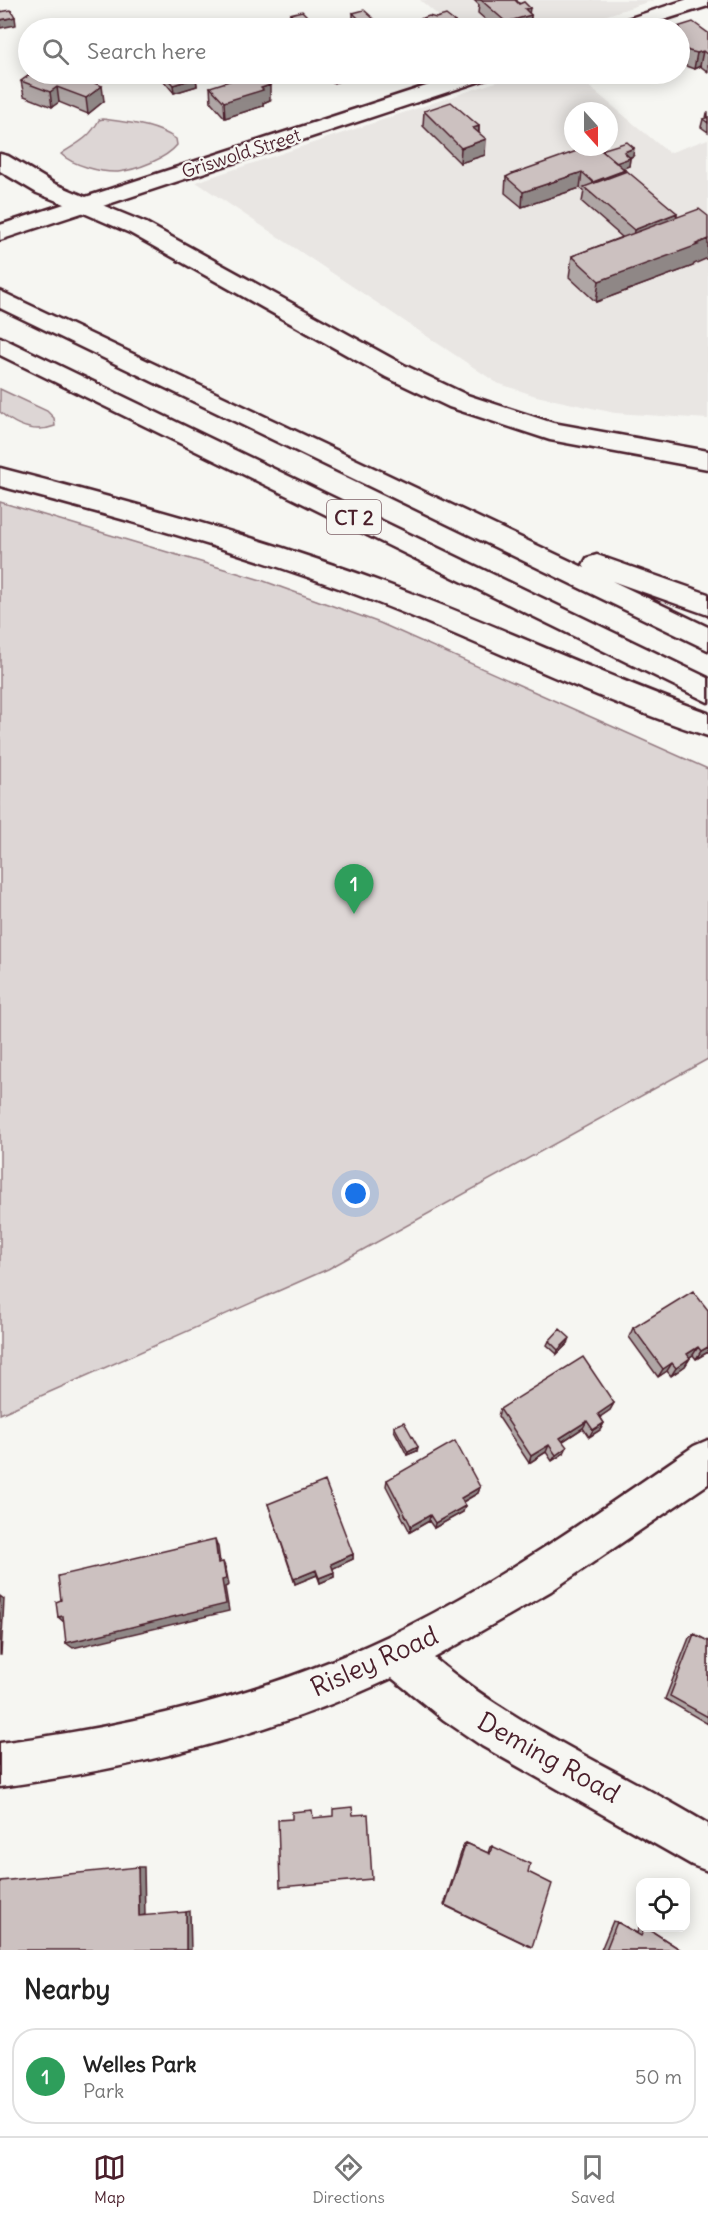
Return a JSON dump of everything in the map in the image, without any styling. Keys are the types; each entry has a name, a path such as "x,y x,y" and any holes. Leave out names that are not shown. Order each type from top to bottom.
{"main road":[{"path":"650,18 705,0"},
{"name":"Griswold Street","path":"0,233 453,84"},
{"path":"0,161 45,188 138,228 395,371 458,401 550,431 708,460"},
{"name":"CT 2","path":"0,299 708,639"},
{"name":"CT 2","path":"0,345 708,691"},
{"path":"0,477 194,529 315,569 455,622 630,696 708,725"},
{"path":"436,508 708,605"},
{"name":"Risley Road","path":"0,1766 51,1760 141,1743 228,1719 314,1689 397,1654 475,1613 548,1569 708,1460"},
{"name":"Deming Road","path":"397,1654 432,1684 489,1725 550,1761 627,1801 708,1850"}],"shaded area":[{"path":"420,0 654,0 598,18 441,18"},
{"path":"490,84 586,84 608,102 564,102 564,156 618,156 618,111 669,153 708,139 708,419 615,413 536,396 497,383 196,182"},
{"path":"99,120 159,130 176,139 177,145 166,155 150,163 118,172 88,168 72,162 61,154 87,136"},
{"path":"0,389 47,411 54,418 55,426 33,429 12,421 0,412"},
{"path":"0,502 261,580 380,623 708,769 708,1059 328,1269 0,1414"}],"building":[{"path":"481,0 515,0 519,4 524,2 530,8 525,9 531,15 520,18 501,18"},
{"path":"11,10 15,17 0,20 0,12"},
{"path":"364,10 373,18 358,18 353,13"},
{"path":"302,11 309,18 294,18 290,14"},
{"path":"693,22 708,33 708,55 703,51 697,53 690,51 690,23"},
{"path":"29,84 97,84 102,86 86,98 57,87 50,92"},
{"path":"220,84 270,85 261,88 263,90 224,102 210,87"},
{"path":"451,102 479,126 473,128 486,139 461,148 424,111"},
{"path":"627,142 634,148 624,152 630,158 616,163 608,156 618,156 618,145"},
{"path":"564,156 609,156 625,170 593,182 582,172 523,192 506,177"},
{"path":"627,171 677,213 634,230 584,187"},
{"path":"699,209 708,216 708,239 696,244 698,245 599,281 572,256"},
{"path":"693,1291 708,1310 708,1347 701,1351 698,1347 687,1354 690,1358 676,1368 672,1363 663,1369 633,1328"},
{"path":"560,1329 570,1338 558,1350 549,1341"},
{"path":"583,1357 614,1403 598,1414 604,1423 593,1430 587,1421 560,1438 567,1447 556,1455 549,1445 531,1456 500,1409"},
{"path":"404,1422 418,1447 408,1452 394,1426"},
{"path":"455,1441 480,1487 461,1498 465,1506 435,1523 430,1515 411,1526 387,1480"},
{"path":"325,1481 353,1554 331,1564 334,1572 319,1578 316,1570 294,1579 268,1504"},
{"path":"215,1539 218,1563 223,1562 226,1579 222,1580 226,1604 66,1643 63,1616 58,1617 56,1602 61,1600 58,1576"},
{"path":"694,1634 708,1641 708,1717 670,1696"},
{"path":"352,1807 353,1815 368,1814 372,1879 280,1887 278,1820 292,1819 292,1812 312,1810 313,1818 333,1816 333,1809"},
{"path":"466,1843 490,1854 492,1846 530,1864 528,1872 552,1884 532,1947 445,1905"},
{"path":"138,1867 139,1916 186,1912 186,1950 0,1950 0,1881"},
{"path":"617,1922 641,1936 643,1932 653,1932 681,1950 606,1950"}],"place":[{"name":"Welles Park","path":"354,914"}]}
